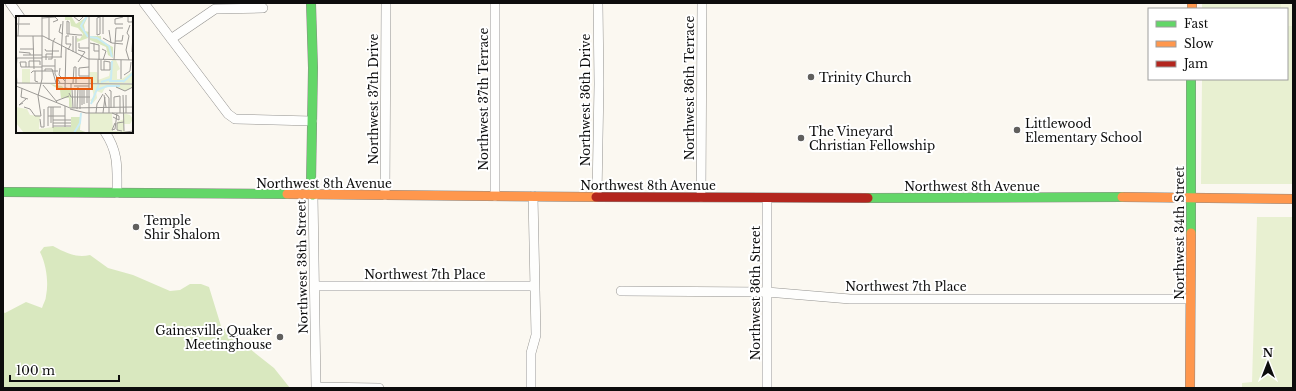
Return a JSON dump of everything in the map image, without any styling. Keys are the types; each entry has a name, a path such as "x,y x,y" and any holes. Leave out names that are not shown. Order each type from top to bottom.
{"street":[{"path":"10,3 19,16"},
{"path":"144,3 216,99 228,114 235,119 312,121"},
{"name":"Northwest 38th Street","path":"311,3 313,68 311,183 313,195 316,387"},
{"name":"Northwest 37th Drive","path":"385,195 386,3"},
{"name":"Northwest 37th Terrace","path":"495,3 495,196"},
{"name":"Northwest 36th Drive","path":"597,196 598,3"},
{"name":"Northwest 36th Terrace","path":"701,197 702,3"},
{"path":"170,39 215,9 263,8"},
{"name":"Northwest 34th Street","path":"1190,388 1192,80"},
{"path":"107,133 111,141 117,161 117,193"},
{"name":"Northwest 8th Avenue","path":"3,192 767,198 1191,197 1293,199"},
{"path":"531,388 531,353 536,335 533,196"},
{"name":"Northwest 36th Street","path":"767,198 767,388"},
{"name":"Northwest 7th Place","path":"315,286 535,286"},
{"name":"Northwest 7th Place","path":"621,291 767,292 850,299 1190,299"},
{"path":"316,387 379,388"}],"green space":[{"path":"1202,3 1293,3 1293,184 1201,184 1202,80 1288,80 1288,8 1202,8"},
{"path":"1281,3 1293,3 1293,26 1288,26 1288,8 1281,8"},
{"path":"1257,217 1293,217 1293,388 1242,388 1242,383 1252,382"},
{"path":"53,246 71,254 80,256 90,255 108,268 133,275 170,291 180,290 190,284 201,284 209,287 221,326 274,368 290,388 3,388 3,312 5,313 26,302 42,308 46,298 47,279 40,252 44,247"}],"traffic: fast":[{"path":"311,3 313,68 311,183 313,195"},
{"path":"1191,80 1191,233"},
{"path":"3,192 287,194"},
{"path":"868,198 1122,197"}],"traffic: slow":[{"path":"1192,3 1192,8"},
{"path":"287,194 596,197"},
{"path":"1122,197 1293,199"},
{"path":"1190,388 1191,233"}],"traffic: jam":[{"path":"596,197 868,198"}],"place":[{"name":"Trinity Church","path":"811,77"},
{"name":"Littlewood Elementary School","path":"1017,130"},
{"name":"The Vineyard Christian Fellowship","path":"801,138"},
{"name":"Temple Shir Shalom","path":"136,227"},
{"name":"Gainesville Quaker Meetinghouse","path":"280,337"}]}
